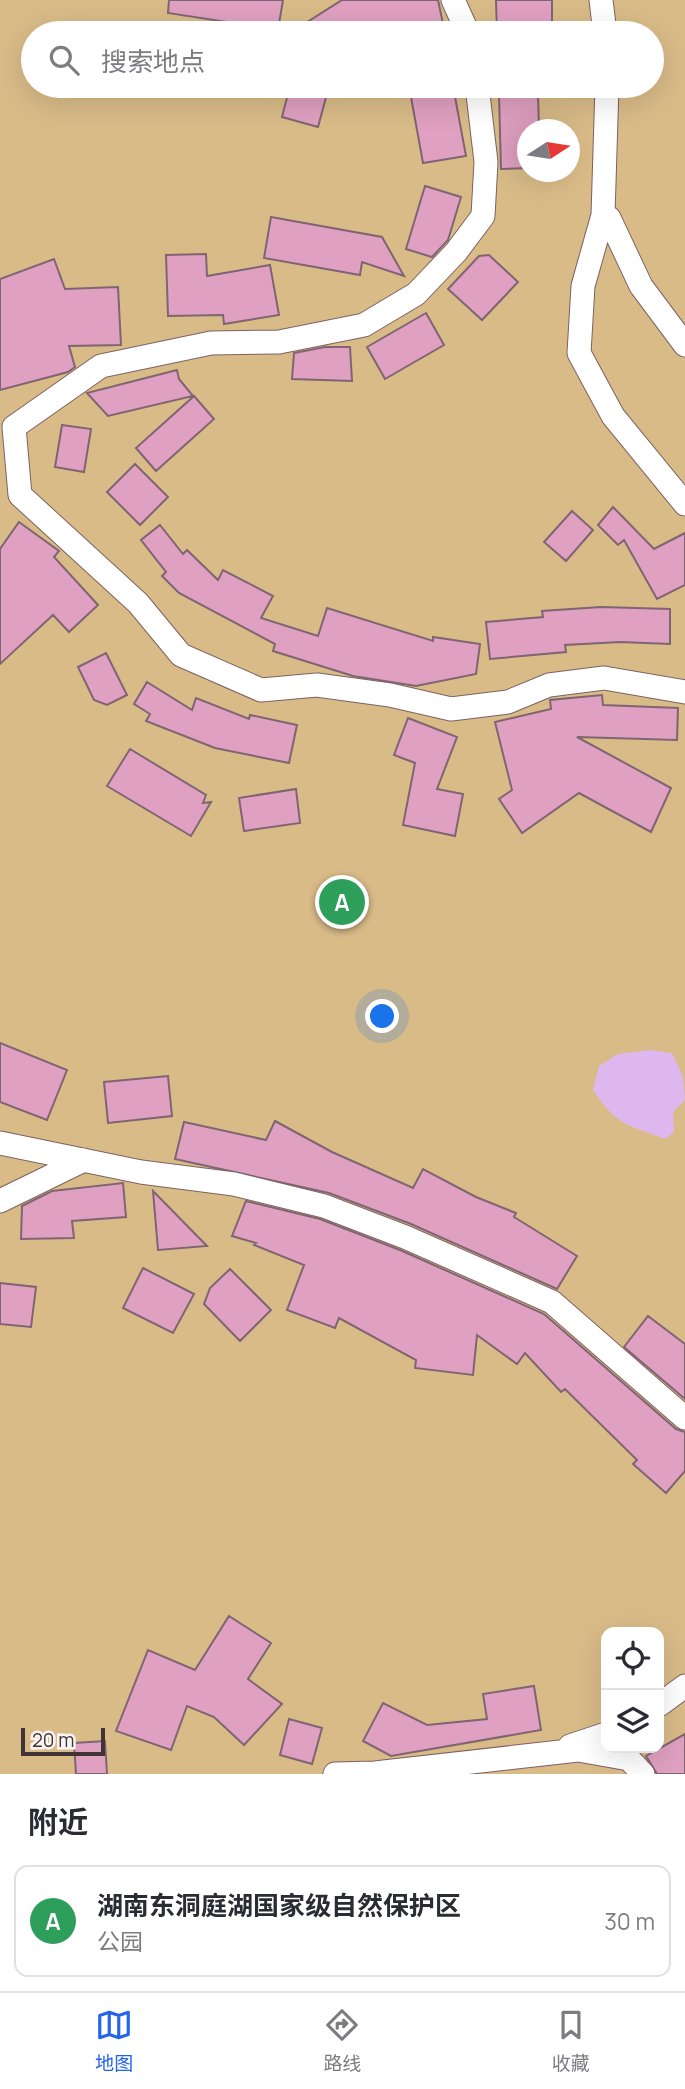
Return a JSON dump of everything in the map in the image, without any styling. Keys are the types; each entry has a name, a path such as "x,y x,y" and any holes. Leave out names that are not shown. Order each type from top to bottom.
{"street":[{"path":"453,0 463,21"},
{"path":"601,0 604,21"},
{"path":"478,98 485,162 483,216 456,252 416,294 364,325 279,342 211,343 101,366 13,427 20,495 138,603 181,655 261,690 317,685 390,695 451,709 508,702 549,685 604,678 685,692"},
{"path":"607,98 603,215 583,286 579,353 613,416 685,503"},
{"path":"609,218 641,286 685,345"},
{"path":"0,1143 141,1172 234,1184 324,1206 477,1267 552,1302 685,1418"},
{"path":"0,1201 84,1160"},
{"path":"664,1701 685,1686"},
{"path":"553,1751 601,1736"},
{"path":"335,1774 375,1773 578,1750 629,1759 643,1774"}],"shaded area":[{"path":"0,0 685,0 685,1774 0,1774"},
{"path":"650,1050 672,1053 683,1077 685,1100 673,1112 674,1132 665,1139 623,1122 609,1111 593,1090 599,1066 618,1054"}],"building":[{"path":"169,0 283,0 280,21 220,21 168,13"},
{"path":"342,0 438,0 442,21 309,21"},
{"path":"496,0 552,0 552,21 497,21"},
{"path":"287,98 326,98 318,127 282,117"},
{"path":"411,98 455,98 466,156 423,163"},
{"path":"499,98 538,98 539,119 517,119 517,168 501,169"},
{"path":"425,186 461,197 448,240 432,257 406,249"},
{"path":"271,217 382,237 404,276 362,262 360,275 264,258"},
{"path":"206,254 207,276 270,265 279,315 224,324 223,315 168,316 166,255"},
{"path":"489,255 518,282 482,320 448,289 479,256"},
{"path":"54,259 65,289 118,287 121,345 69,346 75,367 68,372 0,390 0,279"},
{"path":"426,313 444,345 385,379 367,347"},
{"path":"325,347 350,347 352,381 292,379 294,353"},
{"path":"177,370 179,379 193,396 108,416 87,393"},
{"path":"194,396 214,419 156,471 136,448"},
{"path":"62,425 91,429 84,472 55,467"},
{"path":"135,464 168,497 140,525 107,492"},
{"path":"613,507 654,549 685,533 685,585 657,599 624,540 618,545 598,525"},
{"path":"572,511 593,530 566,561 544,542"},
{"path":"19,522 59,551 54,557 98,605 69,632 53,615 0,664 0,549"},
{"path":"160,525 183,554 187,550 218,580 223,570 273,596 261,618 318,636 327,608 433,641 433,637 480,644 476,674 416,686 353,676 273,651 275,644 179,593 162,576 166,572 141,540"},
{"path":"601,607 670,609 670,644 620,642 565,645 566,652 490,659 486,622 543,617 542,611"},
{"path":"106,653 127,695 107,705 94,700 78,667"},
{"path":"147,682 192,710 196,698 249,719 250,715 297,725 289,763 215,748 146,721 150,714 134,704"},
{"path":"602,695 603,705 678,708 677,740 577,737 671,788 651,832 579,793 522,833 499,799 512,790 495,722 551,709 550,700"},
{"path":"408,718 457,737 437,789 463,794 455,836 403,825 415,763 394,755"},
{"path":"130,749 206,795 203,803 211,802 191,836 107,786"},
{"path":"296,789 300,823 244,831 239,798"},
{"path":"0,1043 67,1070 47,1120 0,1102"},
{"path":"168,1076 172,1116 108,1123 104,1082"},
{"path":"275,1121 332,1152 413,1188 423,1169 476,1197 516,1213 514,1217 577,1256 557,1289 411,1224 329,1193 175,1159 184,1122 266,1140"},
{"path":"123,1183 126,1217 72,1221 74,1238 21,1239 22,1206 52,1191"},
{"path":"153,1191 207,1246 158,1250"},
{"path":"246,1201 320,1219 400,1250 544,1314 676,1429 685,1432 685,1471 666,1493 633,1464 637,1460 565,1389 561,1392 525,1353 517,1364 477,1335 473,1375 415,1368 416,1360 339,1318 335,1328 287,1310 304,1265 254,1245 256,1243 232,1236"},
{"path":"143,1268 194,1294 173,1333 123,1308"},
{"path":"230,1269 271,1310 240,1341 204,1304 210,1288"},
{"path":"0,1283 36,1287 31,1327 0,1324"},
{"path":"648,1316 685,1344 685,1399 624,1347"},
{"path":"229,1616 271,1643 248,1679 282,1704 244,1745 214,1717 187,1706 171,1750 116,1731 148,1650 195,1670"},
{"path":"534,1686 541,1730 391,1756 363,1741 383,1703 427,1725 487,1719 483,1694"},
{"path":"289,1719 322,1728 312,1764 280,1755"},
{"path":"685,1734 685,1774 657,1774 646,1756 664,1753 664,1746"},
{"path":"105,1741 107,1774 76,1774 74,1743"}],"place":[{"name":"湖南东洞庭湖国家级自然保护区","path":"342,902"}]}
